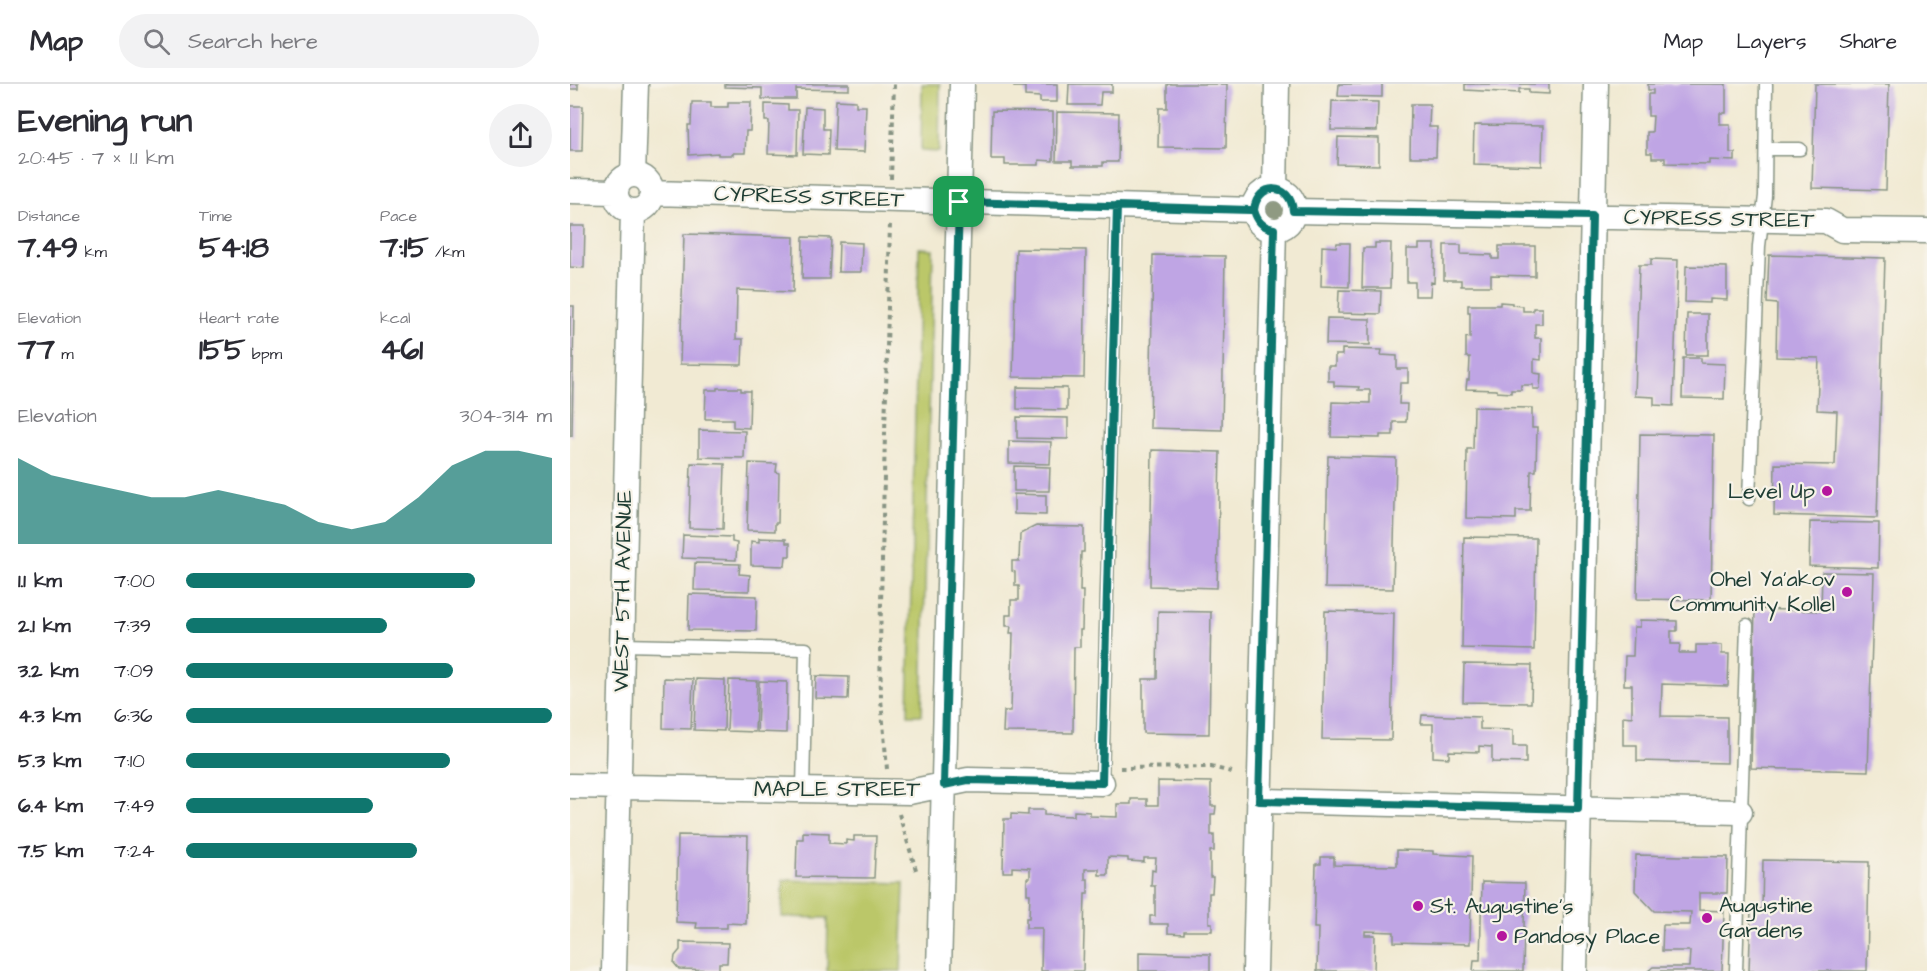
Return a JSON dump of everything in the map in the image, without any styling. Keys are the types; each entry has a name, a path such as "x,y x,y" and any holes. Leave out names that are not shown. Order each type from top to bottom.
{"street":[{"path":"633,175 636,84"},
{"path":"939,971 962,84"},
{"path":"1275,189 1277,84"},
{"path":"1575,971 1596,84"},
{"path":"633,175 648,182 652,193 648,204 638,211 622,207 618,203 615,192 619,182 633,175"},
{"path":"1275,189 1281,190 1290,199 1293,211 1285,225 1274,229 1258,221 1254,210 1255,203 1262,193 1275,189"},
{"path":"570,191 615,192"},
{"name":"CYPRESS STREET","path":"652,193 1254,210"},
{"name":"WEST 5TH AVENUE","path":"614,971 633,211"},
{"name":"CYPRESS STREET","path":"1293,211 1826,221 1842,230 1927,231"},
{"path":"1255,971 1274,229"},
{"name":"MAPLE STREET","path":"570,786 909,792 968,780 1103,776"},
{"path":"1259,801 1740,812"}],"lane":[{"path":"1749,499 1759,246 1765,196 1766,84"},
{"path":"1766,149 1800,149"},
{"path":"1103,776 1117,206"},
{"path":"1736,971 1747,625"},
{"path":"622,645 806,649 803,790"}],"path":[{"path":"891,174 894,84"},
{"path":"889,777 881,699 880,645 890,224"},
{"path":"1103,776 1211,767 1236,773"},
{"path":"897,809 917,873"}],"green space":[{"path":"922,84 940,84 939,152 921,151"},
{"path":"919,248 933,249 922,715 908,715"},
{"path":"783,880 904,883 901,971 827,971 828,918 782,917"}],"building":[{"path":"570,84 578,84 578,89 570,89"},
{"path":"725,84 849,84 849,90 796,89 796,99 762,99 762,88 725,87"},
{"path":"1014,84 1057,84 1057,102 1040,102 1040,97 1025,96 1025,87 1014,87"},
{"path":"1069,84 1112,84 1112,92 1101,92 1100,105 1068,105"},
{"path":"1167,84 1227,84 1226,148 1158,147 1159,108 1167,108"},
{"path":"1339,84 1382,84 1382,97 1338,96"},
{"path":"1465,84 1549,84 1549,94 1529,93 1529,89 1519,89 1519,93 1465,90"},
{"path":"1648,84 1726,84 1726,113 1720,113 1720,124 1730,124 1730,153 1735,153 1735,161 1709,160 1709,164 1665,163 1665,158 1652,158 1652,153 1647,153 1647,132 1652,132 1653,116 1648,116 1648,94 1653,94 1653,90 1648,90"},
{"path":"1815,84 1889,84 1886,190 1812,188"},
{"path":"836,100 856,101 856,106 866,106 864,152 834,151"},
{"path":"1332,101 1378,102 1377,131 1331,130"},
{"path":"692,102 711,102 711,107 728,107 728,102 751,102 750,131 746,131 745,153 689,155 688,125 691,125"},
{"path":"765,104 788,105 788,110 798,110 797,155 768,154 769,121 765,121"},
{"path":"1411,104 1430,104 1429,127 1437,127 1436,157 1410,157"},
{"path":"570,106 583,106 582,151 570,151"},
{"path":"805,107 823,108 823,129 829,129 828,155 803,154"},
{"path":"992,111 1053,112 1053,161 1039,160 1039,165 1005,165 1005,159 991,159"},
{"path":"1057,112 1119,113 1118,162 1103,162 1103,166 1072,166 1072,161 1056,161"},
{"path":"1474,125 1543,126 1542,166 1473,164"},
{"path":"1338,137 1379,138 1379,165 1337,164"},
{"path":"570,226 585,226 584,268 570,267"},
{"path":"684,234 794,237 793,292 737,290 736,339 743,339 742,365 680,364"},
{"path":"803,237 831,238 829,279 802,279"},
{"path":"839,242 862,243 861,272 838,272"},
{"path":"1337,243 1350,243 1349,287 1321,286 1322,246 1336,247"},
{"path":"1375,243 1391,243 1390,288 1362,288 1363,248 1375,248"},
{"path":"1419,244 1435,244 1434,283 1431,282 1430,296 1415,296 1415,282 1407,282 1407,249 1419,249"},
{"path":"1444,245 1461,245 1461,254 1492,255 1492,259 1499,259 1499,246 1535,246 1535,276 1491,275 1491,286 1461,286 1461,280 1444,280"},
{"path":"1016,249 1086,250 1084,378 1013,377"},
{"path":"1153,255 1225,256 1222,430 1150,428"},
{"path":"1769,255 1885,258 1877,518 1774,515 1775,464 1835,465 1837,411 1817,410 1819,358 1776,357 1777,304 1767,303"},
{"path":"1651,259 1678,260 1673,406 1654,405 1654,397 1635,396 1639,265 1651,265"},
{"path":"1686,266 1727,267 1727,300 1710,299 1710,303 1685,302"},
{"path":"1339,290 1381,291 1380,314 1338,313"},
{"path":"1500,302 1523,306 1523,311 1542,308 1542,324 1535,324 1535,338 1541,338 1541,360 1534,359 1534,373 1541,374 1540,389 1533,389 1533,385 1521,385 1521,390 1511,390 1511,393 1466,389 1467,380 1469,380 1470,357 1466,357 1466,337 1470,338 1468,305 1500,305"},
{"path":"570,306 574,306 572,436 570,436"},
{"path":"1687,314 1708,314 1708,355 1686,355"},
{"path":"1327,318 1370,319 1370,345 1326,344"},
{"path":"1342,349 1382,350 1381,355 1397,356 1397,369 1408,369 1408,383 1400,383 1399,404 1407,404 1406,422 1393,422 1393,435 1380,435 1380,438 1331,437 1332,402 1370,403 1370,390 1334,386 1334,381 1328,381 1328,366 1335,366 1335,355 1342,355"},
{"path":"1683,358 1701,358 1701,363 1725,364 1724,399 1682,398"},
{"path":"1017,387 1067,388 1067,410 1017,409"},
{"path":"717,388 741,388 741,391 750,391 749,428 733,427 733,419 705,419 706,390 717,390"},
{"path":"1474,407 1532,408 1532,428 1537,428 1536,471 1531,471 1530,511 1516,511 1516,519 1466,518 1467,449 1473,449"},
{"path":"1017,417 1068,418 1068,439 1017,438"},
{"path":"699,430 745,431 744,458 699,457"},
{"path":"1640,434 1714,435 1711,600 1637,599"},
{"path":"1009,441 1051,442 1050,464 1009,463"},
{"path":"1152,450 1220,452 1217,588 1150,586"},
{"path":"1328,456 1396,458 1393,589 1325,588"},
{"path":"691,463 725,464 723,529 689,528"},
{"path":"749,463 777,464 776,472 779,473 778,523 775,523 775,531 747,530"},
{"path":"1014,466 1050,467 1049,491 1014,491"},
{"path":"1014,494 1046,495 1046,515 1014,514"},
{"path":"1810,522 1879,523 1878,568 1809,566"},
{"path":"1036,526 1084,527 1080,591 1083,591 1082,630 1080,630 1080,647 1074,647 1073,733 1003,732 1004,711 1011,711 1013,633 1010,633 1011,626 1006,626 1006,615 1011,615 1011,600 1019,600 1019,586 1015,586 1012,561 1019,561 1020,534"},
{"path":"683,535 732,537 732,542 737,543 736,560 682,558"},
{"path":"1464,537 1536,538 1534,650 1462,648"},
{"path":"759,538 786,539 786,543 790,543 790,556 786,556 785,566 751,565 751,541 759,542"},
{"path":"695,563 740,564 739,574 750,575 749,591 694,590"},
{"path":"1822,572 1874,573 1868,771 1751,768 1755,609 1821,611"},
{"path":"689,594 757,596 756,631 688,630"},
{"path":"1158,611 1211,612 1209,734 1143,733 1143,679 1157,679"},
{"path":"1325,611 1394,613 1391,740 1322,739"},
{"path":"1640,620 1677,621 1677,631 1671,631 1671,644 1680,644 1679,653 1696,653 1696,645 1722,645 1722,654 1729,654 1728,686 1662,684 1661,716 1727,717 1727,763 1637,761 1637,745 1623,745 1623,716 1632,717 1632,685 1624,685 1625,656 1633,656 1634,627 1640,627"},
{"path":"1464,664 1532,665 1531,703 1463,702"},
{"path":"816,676 849,677 848,699 815,698"},
{"path":"664,678 693,679 691,729 663,728"},
{"path":"696,679 725,680 724,731 694,730"},
{"path":"729,680 757,681 755,732 727,731"},
{"path":"759,681 787,682 786,733 757,732"},
{"path":"1422,715 1480,717 1480,729 1513,730 1513,746 1526,746 1526,763 1492,762 1492,747 1479,746 1479,752 1449,751 1449,758 1433,757 1433,724 1421,724"},
{"path":"1158,781 1211,782 1211,806 1216,806 1215,814 1211,814 1214,851 1210,851 1210,877 1213,877 1212,893 1209,893 1209,923 1212,923 1212,931 1168,933 1168,924 1150,924 1150,916 1155,916 1155,886 1151,886 1152,870 1155,871 1156,858 1144,858 1144,862 1108,857 1108,875 1099,875 1099,869 1085,869 1088,894 1085,894 1083,971 1041,971 1042,928 1026,928 1026,918 1029,918 1030,894 1027,894 1027,878 1030,878 1030,868 1012,867 1012,872 1003,872 1004,819 1011,819 1011,814 1028,815 1028,810 1044,810 1044,815 1074,816 1074,811 1090,812 1090,816 1117,817 1117,804 1131,804 1131,799 1147,799 1147,805 1158,805"},
{"path":"803,832 829,833 829,843 846,844 846,840 854,841 854,836 876,836 874,878 796,877 797,839 803,839"},
{"path":"678,835 748,836 746,924 727,923 727,928 696,928 697,923 676,922"},
{"path":"1397,850 1433,851 1433,854 1472,856 1470,944 1394,942 1394,932 1365,931 1365,935 1375,935 1374,971 1317,971 1318,928 1314,928 1316,864 1321,864 1321,857 1334,857 1334,865 1397,866"},
{"name":"Augustine Gardens","path":"1636,855 1728,857 1727,893 1699,893 1699,910 1724,911 1722,971 1648,971 1653,967 1689,967 1690,951 1662,951 1663,925 1690,925 1691,912 1654,911 1635,891"},
{"path":"1763,860 1869,862 1867,971 1749,971 1751,909 1762,909"},
{"name":"Pandosy Place","path":"1482,882 1525,883 1523,971 1473,971 1474,960 1480,960"},
{"path":"680,942 728,943 727,963 719,963 719,970 679,969 674,963 675,956 680,950"},
{"path":"1139,952 1210,954 1210,971 1139,971"}],"place":[{"name":"Level Up","path":"1827,491"},
{"name":"Ohel Ya'akov Community Kollel","path":"1847,592"},
{"name":"St. Augustine's","path":"1418,906"},
{"name":"Augustine Gardens","path":"1707,918"},
{"name":"Pandosy Place","path":"1502,936"}],"route":[{"path":"959,202 944,785 968,780 1102,783 1117,206 1254,210 1255,216 1262,225 1274,229 1259,801 1578,809 1592,216 1293,211 1293,205 1286,194 1275,189 1262,193 1255,203 1254,210 1250,210 1145,207 959,202"}]}
